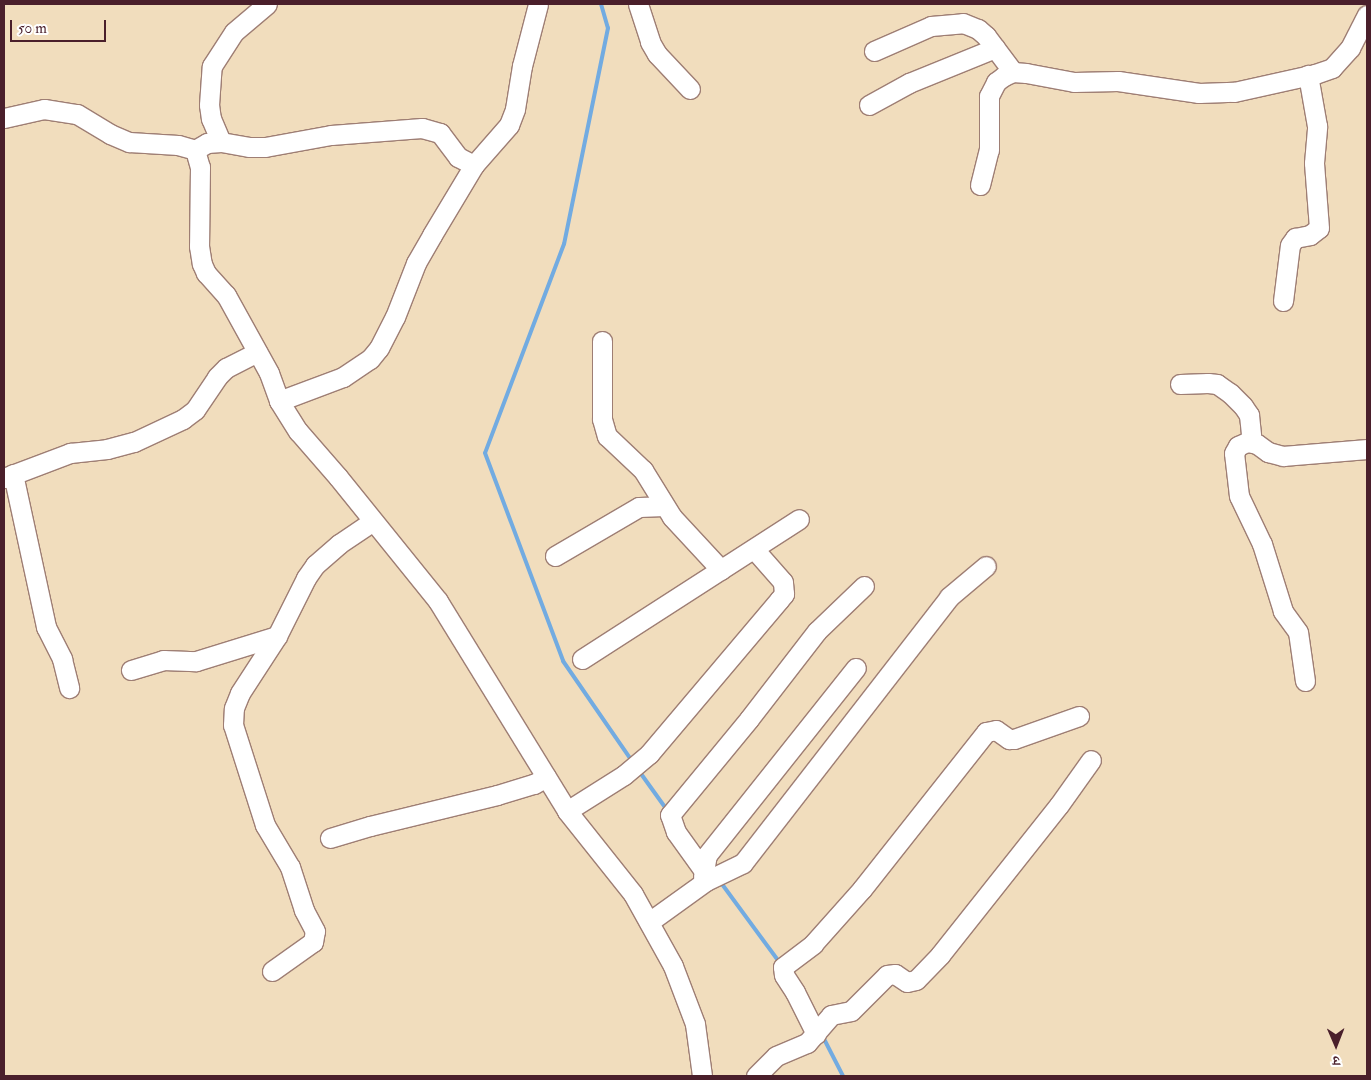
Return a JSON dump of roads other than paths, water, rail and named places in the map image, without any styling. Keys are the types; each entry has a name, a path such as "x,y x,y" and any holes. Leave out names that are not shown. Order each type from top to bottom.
{"street":[{"path":"221,142 213,124 209,105 212,66 234,32 267,4"},
{"path":"279,401 343,377 370,359 386,336 416,263 474,164 509,125 515,109 522,66 538,4"},
{"path":"638,4 650,42 670,69 690,90"},
{"path":"980,185 989,150 989,96 996,82 1013,72 1074,82 1131,82 1199,93 1234,92 1325,71 1338,63 1350,48 1367,15"},
{"path":"874,51 932,26 963,23 978,29 1013,72"},
{"path":"870,105 909,83 995,48"},
{"path":"1283,301 1290,245 1295,238 1310,236 1318,228 1314,163 1317,126 1308,76"},
{"path":"4,118 44,109 77,114 110,134 129,142 178,145 195,150 207,143 221,142 249,147 265,147 331,135 422,128 440,133 458,157 474,164"},
{"path":"195,150 200,167 199,246 202,264 206,273 226,295 269,373 279,401 298,431 338,477 438,601 566,811 633,894 673,966 695,1024 702,1076"},
{"path":"602,341 602,419 604,430 610,442 643,470 664,506 721,570"},
{"path":"69,688 62,659 46,627 9,476 70,453 107,449 134,442 182,420 195,410 217,377 226,368 257,352"},
{"path":"1180,384 1216,384 1230,393 1243,406 1249,416 1252,442"},
{"path":"1305,681 1298,632 1283,612 1262,544 1237,489 1234,453 1238,446 1252,442 1268,452 1284,456 1367,449"},
{"path":"555,556 640,507 664,506"},
{"path":"582,659 799,519"},
{"path":"272,971 313,942 315,931 304,910 290,867 265,825 233,725 233,716 240,693 277,636 306,578 315,565 339,544 373,521"},
{"path":"566,811 624,775 640,762 682,717 784,594 783,582 754,549"},
{"path":"649,922 703,877 743,863 949,597 986,566"},
{"path":"703,877 676,832 670,815 749,719 817,631 864,586"},
{"path":"131,670 164,660 196,661 277,636"},
{"path":"703,877 707,855 856,668"},
{"path":"816,1034 795,992 784,975 783,967 813,944 862,889 986,732 996,730 1009,739 1014,739 1079,716"},
{"path":"756,1076 776,1056 802,1046 832,1016 847,1012 856,1007 887,975 895,974 910,982 922,974 940,955 1059,805 1091,760"},
{"path":"330,838 370,826 497,795 534,784 546,777"}],"waterway":[{"path":"601,4 608,28 564,244 485,453 563,661 632,761"},
{"path":"639,771 667,810"},
{"path":"719,880 780,963"},
{"path":"822,1035 843,1076"}]}
